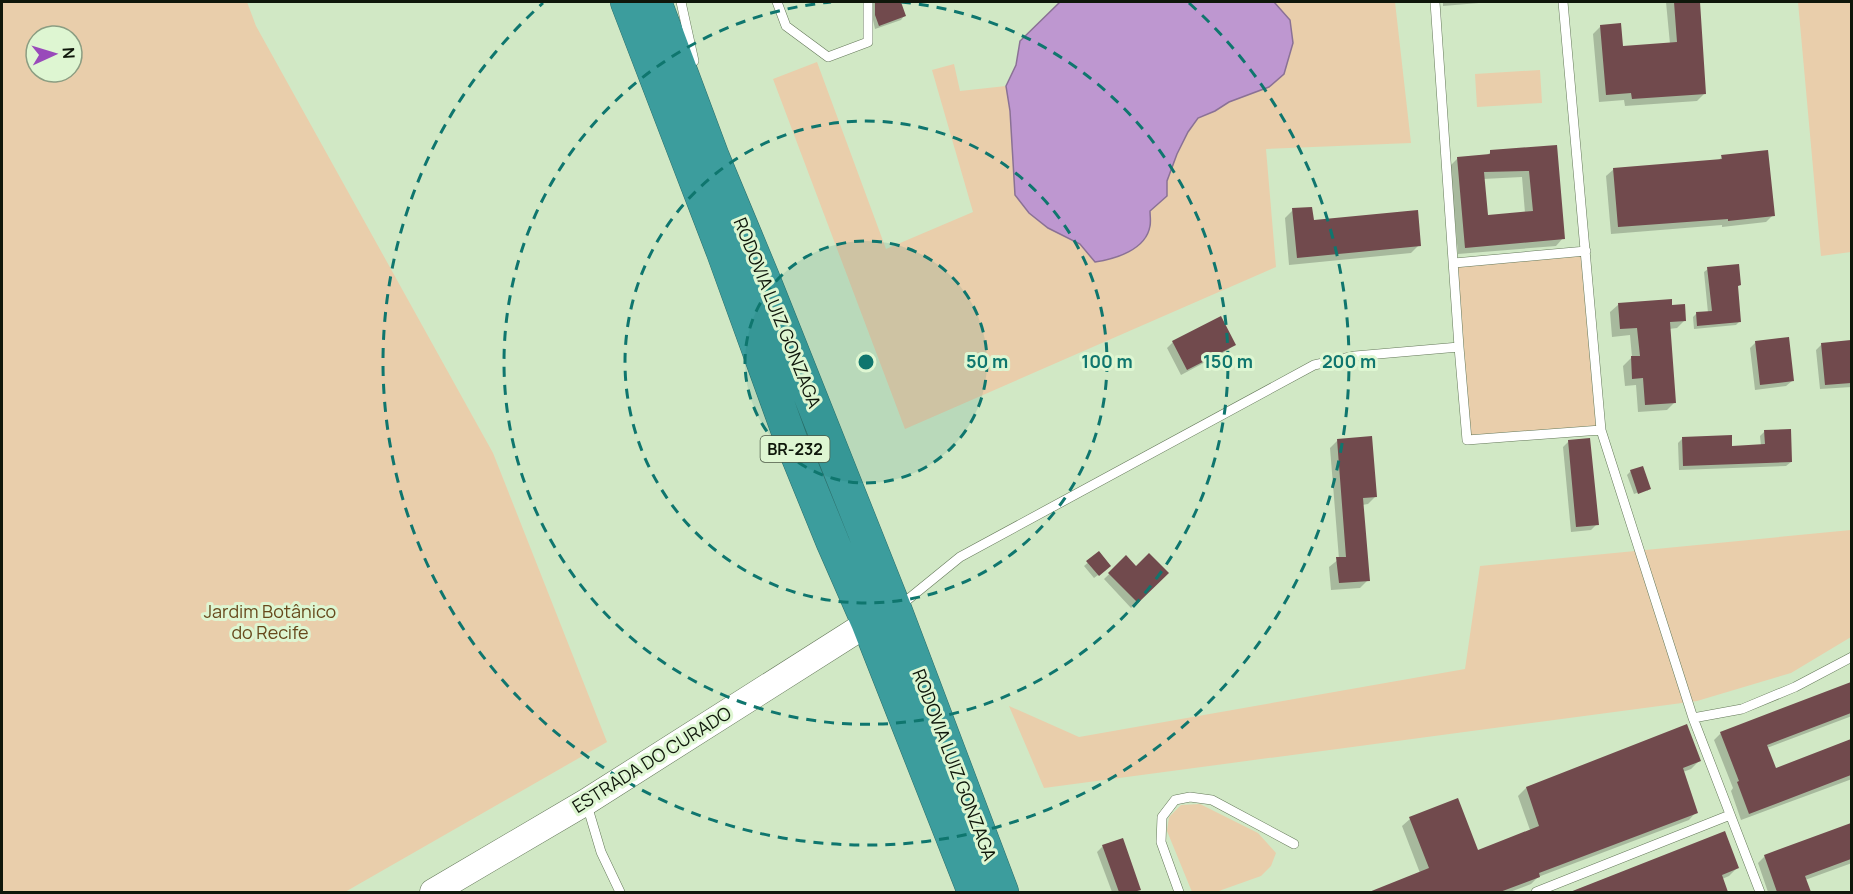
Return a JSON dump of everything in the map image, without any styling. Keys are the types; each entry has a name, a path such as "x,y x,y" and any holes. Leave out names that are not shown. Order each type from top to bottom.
{"highway":[{"name":"RODOVIA LUIZ GONZAGA","path":"627,2 723,252 791,440 833,543 882,616 1002,892"},
{"name":"RODOVIA LUIZ GONZAGA","path":"655,2 712,155 766,285 882,616 974,892"}],"main road":[{"name":"ESTRADA DO CURADO","path":"433,892 586,801 882,616"}],"lane":[{"path":"681,2 697,75"},
{"path":"777,2 786,26 828,57 868,42 868,2"},
{"path":"1435,2 1467,440 1601,430"},
{"path":"1563,2 1601,430 1693,718 1760,892"},
{"path":"702,97 712,155"},
{"path":"1454,262 1586,251"},
{"path":"882,616 960,557 1314,365 1355,356 1459,347"},
{"path":"1693,718 1742,710 1795,687 1851,657"},
{"path":"1179,892 1161,842 1162,817 1175,800 1190,797 1212,800 1294,843"},
{"path":"586,801 601,852 620,892"},
{"path":"1536,892 1730,815"}],"green space":[{"name":"Jardim Botânico do Recife","path":"2,2 247,2 256,26 493,453 607,742 345,892 2,892"},
{"path":"1274,2 1395,2 1411,143 1266,149 1276,267 905,429 773,79 817,62 886,249 973,212 932,70 954,64 960,91 1006,86 1010,111 1067,236 1080,244 1095,262 1150,229 1150,211 1167,196 1167,181 1177,154 1198,118 1229,102 1269,87 1290,20"},
{"path":"1798,2 1851,2 1851,252 1821,256"},
{"path":"1540,70 1542,103 1477,107 1475,74"},
{"path":"1586,251 1601,430 1467,440 1454,263"},
{"path":"1851,530 1851,637 1791,673 1697,701 1044,788 1009,706 1079,737 1465,669 1480,566"},
{"path":"1200,804 1258,833 1276,853 1271,866 1261,876 1216,892 1192,892 1167,831 1169,817 1181,805"}],"shaded area":[{"path":"1060,2 1274,2 1290,20 1293,43 1284,74 1269,87 1229,102 1198,118 1177,154 1167,181 1167,196 1150,211 1150,226 1143,241 1120,256 1095,262 1080,244 1048,228 1029,213 1015,195 1010,111 1006,86 1016,65 1020,41"}],"building":[{"path":"875,2 901,2 906,16 879,26 875,15"},
{"path":"1674,2 1700,2 1706,94 1632,99 1631,93 1606,95 1600,25 1621,23 1623,46 1677,42"},
{"path":"1557,145 1565,239 1465,248 1457,157 1490,154 1490,150","holes":["1529,171 1533,211 1488,215 1484,172"]},
{"path":"1768,150 1775,216 1618,227 1613,168 1722,159 1721,155"},
{"path":"1312,207 1314,220 1418,210 1421,246 1297,258 1292,208"},
{"path":"1739,264 1741,322 1697,326 1696,312 1712,311 1707,267"},
{"path":"1672,299 1672,305 1685,304 1686,321 1670,322 1676,403 1645,405 1643,378 1632,379 1631,356 1640,356 1637,328 1620,329 1618,303"},
{"path":"1221,316 1236,345 1187,370 1172,341"},
{"path":"1789,337 1794,381 1760,385 1755,341"},
{"path":"1851,340 1851,383 1825,385 1821,343"},
{"path":"1791,429 1792,462 1683,466 1682,437 1732,435 1732,446 1765,444 1764,430"},
{"path":"1372,436 1377,497 1363,498 1370,581 1339,583 1336,557 1346,557 1337,439"},
{"path":"1590,438 1599,525 1576,527 1568,440"},
{"path":"1643,466 1651,489 1638,494 1630,470"},
{"path":"1099,551 1111,566 1099,576 1086,561"},
{"path":"1149,553 1169,573 1138,603 1108,573 1126,555 1136,566"},
{"path":"1851,682 1851,713 1767,745 1776,768 1851,739 1851,775 1749,814 1720,732"},
{"path":"1687,724 1701,761 1683,768 1698,813 1539,873 1540,877 1500,892 1369,892 1429,868 1409,817 1458,798 1478,850 1539,826 1526,787"},
{"path":"1851,823 1851,859 1805,876 1811,892 1777,892 1764,855"},
{"path":"1725,831 1739,868 1722,875 1728,892 1570,892"},
{"path":"1123,838 1141,890 1119,892 1102,845"}]}
